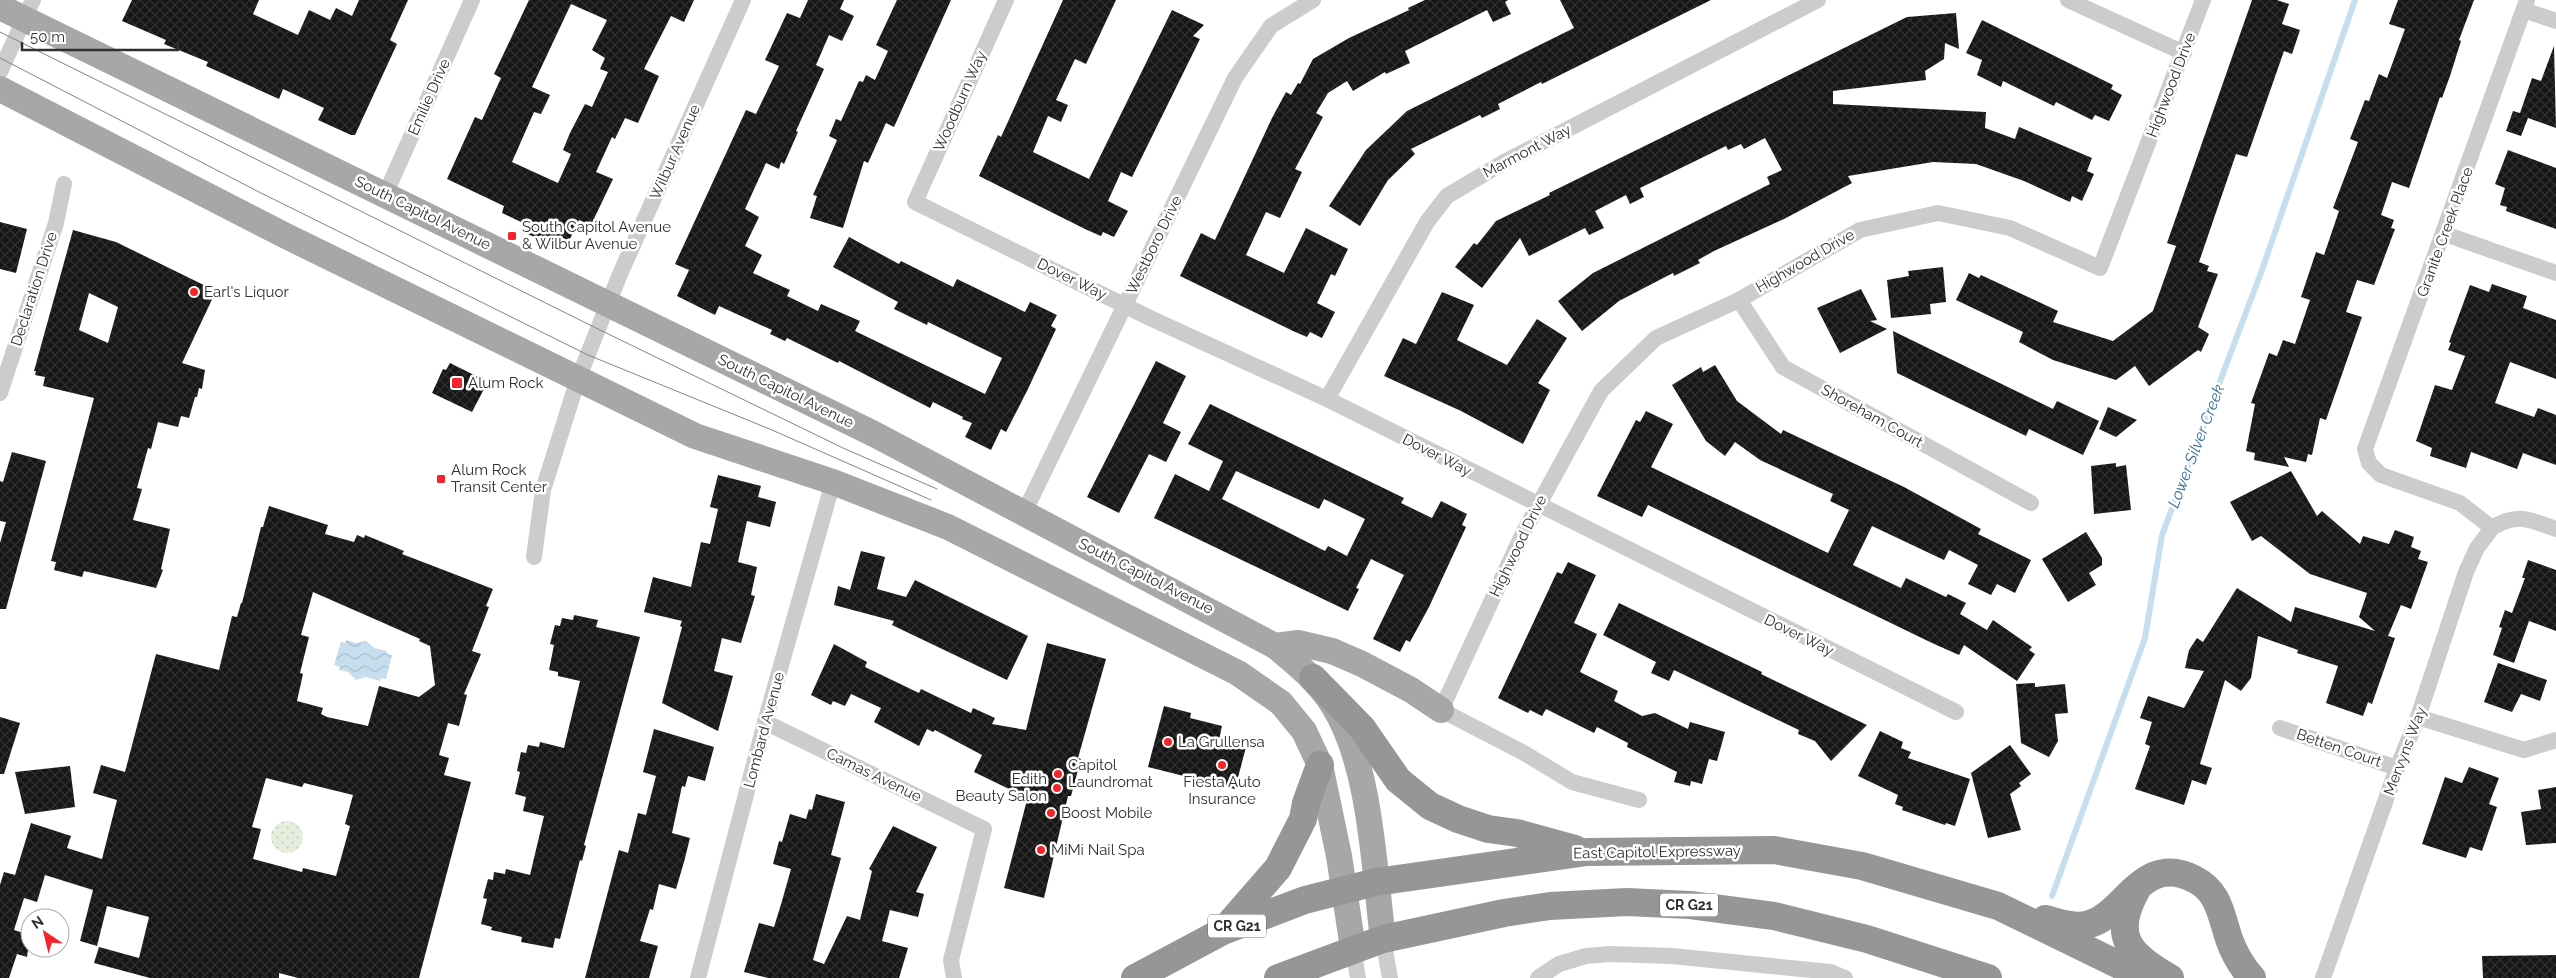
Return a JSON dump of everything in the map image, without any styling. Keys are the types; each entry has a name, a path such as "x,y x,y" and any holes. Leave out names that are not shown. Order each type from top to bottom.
{"highway":[{"path":"1313,678 1362,728 1398,780 1430,806 1458,819 1488,829 1517,833 1586,852"},
{"path":"1223,931 1278,868 1303,819 1306,803 1320,766"},
{"name":"East Capitol Expressway","path":"1135,978 1223,931 1306,900 1376,882 1586,852 1774,850 1862,866 1998,906 2146,978"},
{"path":"1998,906 2071,926 2087,925 2098,920 2139,884 2156,876 2167,873 2193,878 2206,886 2218,902 2229,940 2252,978"},
{"path":"2139,884 2126,908 2123,926 2124,933 2134,952 2170,978"},
{"name":"CR G21","path":"1278,978 1382,939 1504,913 1550,906 1627,902 1690,905 1784,918 1868,939 1988,978"}],"main road":[{"name":"South Capitol Avenue","path":"0,7 29,9 385,195 874,434 1275,646 1313,678 1334,706 1348,737 1360,775 1376,882 1382,939"},
{"path":"0,89 288,237 694,436 833,482 948,527 1068,590 1238,673 1281,703 1304,731 1320,766 1345,890 1354,948"},
{"path":"1275,646 1298,643 1332,651 1362,664 1411,690 1441,710"}],"street":[{"name":"Emilie Drive","path":"385,195 472,0"},
{"name":"Wilbur Avenue","path":"534,557 543,490 578,379 608,304 743,0"},
{"name":"Woodburn Way","path":"915,202 1006,0"},
{"name":"Westboro Drive","path":"1024,513 1235,78 1271,26 1314,0"},
{"name":"Marmont Way","path":"1327,400 1427,222 1447,196 1506,161 1818,0"},
{"path":"2068,0 2184,53"},
{"name":"Highwood Drive","path":"1441,710 1538,505 1601,391 1656,338 1739,300 1860,230 1938,212 2010,228 2100,268 2203,0"},
{"path":"2525,5 2556,21"},
{"name":"Granite Creek Place","path":"2492,528 2460,503 2381,475 2369,463 2366,442 2444,234 2525,5"},
{"path":"0,72 29,9"},
{"name":"Declaration Drive","path":"0,392 56,224 64,184"},
{"name":"Dover Way","path":"915,202 1125,306 1327,400 1956,712"},
{"path":"2444,234 2556,273"},
{"name":"Shoreham Court","path":"1739,300 1783,367 2031,504"},
{"name":"Lombard Avenue","path":"698,978 765,722 833,482"},
{"path":"2492,528 2507,519 2524,518 2556,529"},
{"name":"Mervyns Way","path":"2323,978 2397,768 2418,717 2466,572 2477,548 2492,528"},
{"path":"1441,710 1524,753 1572,782 1639,800"},
{"path":"2418,717 2524,750 2556,740"},
{"name":"Camas Avenue","path":"765,722 984,829 951,960 954,978"},
{"name":"Betten Court","path":"2280,728 2397,768"},
{"path":"1382,939 1390,978"},
{"path":"1354,948 1358,978"},
{"path":"1538,978 1559,964 1586,956 1610,954 1672,956 1831,972 1845,978"}],"green space":[{"path":"287,821 293,822 298,826 302,831 302,843 298,848 293,852 287,853 281,852 276,848 272,843 271,837 272,831 276,826 281,822"}],"water":[{"path":"346,640 356,643 366,641 374,648 387,651 387,654 392,655 386,679 381,678 380,681 366,677 356,680 348,672 339,670 340,667 334,665 341,642 345,643"}],"building":[{"path":"132,0 259,0 253,14 298,35 309,10 330,20 336,8 352,16 359,0 408,0 390,40 397,44 355,135 351,135 318,120 324,108 283,89 279,99 206,66 208,62 164,44 166,40 122,21"},
{"path":"529,0 694,0 684,22 671,16 644,69 659,76 638,123 625,118 615,139 612,137 596,172 613,179 591,225 579,220 569,241 563,238 559,248 521,231 525,224 502,213 504,206 447,179 475,117 482,120 501,78 494,74","holes":["571,4 607,20 592,50 605,58 600,69 608,72 592,107 585,104 570,133 563,150 571,154 558,183 512,162 534,112 541,114 550,95 532,87"]},
{"path":"808,0 844,0 840,9 854,16 842,41 829,35 816,65 824,69 796,131 798,132 784,164 781,162 779,169 766,163 745,209 759,217 745,246 762,255 753,273 790,290 787,296 818,311 821,304 860,321 855,331 985,394 1002,358 928,322 927,325 894,309 898,302 833,267 849,237 899,264 901,261 953,287 957,279 1025,312 1030,302 1057,315 1051,326 1056,329 1027,391 1006,432 1001,429 991,450 965,437 972,423 933,402 930,408 839,361 838,363 787,338 785,341 770,334 772,330 719,306 715,315 677,296 689,270 675,264 746,110 756,114 779,66 765,60 787,13 800,18"},
{"path":"897,0 951,0 894,127 886,123 868,163 864,161 843,228 810,218 817,196 813,195 837,140 829,136 836,119 841,121 859,81 863,82 866,75 875,80 888,51 876,45"},
{"path":"1063,0 1116,0 1086,64 1075,59 1056,100 1068,105 1061,122 1048,116 1033,152 1089,179 1172,10 1204,25 1193,36 1200,39 1132,177 1121,172 1108,201 1128,211 1114,237 1103,232 1101,236 1087,230 979,176 998,135 1001,137"},
{"path":"1425,0 1508,0 1505,2 1511,14 1493,22 1487,10 1405,51 1410,63 1386,74 1385,72 1353,91 1347,81 1328,93 1316,113 1323,117 1295,169 1302,172 1280,218 1266,212 1246,255 1284,273 1306,228 1348,249 1335,276 1331,274 1317,303 1335,312 1322,338 1310,332 1307,337 1293,331 1180,276 1201,233 1215,240 1286,92 1291,95 1298,83 1300,84 1313,59 1349,38 1409,10 1408,8"},
{"path":"1560,0 1711,0 1498,104 1500,109 1482,118 1480,115 1411,149 1415,154 1388,180 1360,226 1329,206 1366,150 1407,111 1574,28"},
{"path":"2252,0 2277,0 2289,4 2282,24 2300,30 2292,54 2284,51 2247,157 2236,154 2199,262 2209,266 2207,271 2218,274 2198,327 2209,334 2201,352 2198,350 2149,386 2135,366 2116,380 2053,360 2019,342 2023,332 1956,300 1969,273 1979,278 1981,275 2058,311 2053,322 2113,341 2153,311 2176,246 2167,243"},
{"path":"2398,0 2474,0 2459,40 2461,41 2450,76 2442,98 2440,97 2409,188 2392,182 2381,215 2394,220 2391,228 2395,229 2374,285 2357,280 2346,312 2362,317 2326,420 2320,418 2312,455 2308,454 2306,462 2284,457 2289,467 2254,460 2255,453 2246,451 2255,404 2251,403 2269,353 2277,356 2283,340 2295,344 2310,300 2301,297 2316,252 2324,255 2339,211 2333,208 2358,142 2350,139 2365,100 2369,101 2379,74 2387,78 2405,29 2389,24"},
{"path":"1956,13 1959,49 1945,43 1944,59 1925,71 1926,80 1833,91 1833,104 1986,112 1985,128 2015,139 2019,127 2092,158 2087,171 2094,174 2082,201 2072,196 2070,202 2024,181 1976,164 1933,162 1848,176 1852,183 1784,219 1714,251 1698,260 1700,263 1674,276 1673,273 1619,301 1582,331 1558,301 1593,273 1770,184 1767,177 1782,170 1765,138 1744,149 1741,144 1728,150 1726,146 1640,188 1644,197 1630,204 1626,195 1595,211 1604,228 1589,235 1585,228 1529,256 1520,238 1482,288 1455,267 1474,243 1477,245 1496,221 1550,195 1549,193 1907,17"},
{"path":"1982,20 2113,85 2111,89 2122,95 2109,121 2095,115 2092,120 2056,102 2054,106 2003,81 2001,87 1977,75 1982,60 1966,53"},
{"path":"2554,46 2556,128 2528,118 2521,136 2506,131 2513,111 2520,113 2532,78 2541,81"},
{"path":"2508,150 2556,168 2556,229 2506,211 2507,207 2500,205 2505,188 2495,184"},
{"path":"0,222 27,229 16,273 0,269"},
{"path":"73,230 116,242 216,291 182,363 205,370 202,389 199,388 189,418 181,416 178,427 158,422 151,449 148,448 137,488 142,489 133,520 170,529 161,569 163,570 156,588 84,571 82,577 54,570 56,562 51,561 94,398 43,386 45,377 35,375 36,371 34,371","holes":["89,293 118,307 108,343 79,330"]},
{"path":"1943,267 1946,302 1930,304 1931,314 1891,318 1887,280 1909,276 1908,271"},
{"path":"2492,284 2527,296 2523,308 2556,320 2556,379 2510,362 2495,403 2534,417 2538,408 2556,415 2556,465 2523,453 2517,469 2471,452 2466,468 2430,456 2432,448 2416,441 2435,385 2452,390 2465,356 2448,350 2451,343 2449,342 2470,285 2489,292"},
{"path":"1861,289 1877,320 1870,321 1887,329 1840,353 1817,308"},
{"path":"1442,292 1474,305 1457,340 1507,365 1537,319 1567,338 1538,383 1550,390 1523,444 1461,411 1384,376 1403,338 1416,344"},
{"path":"1893,331 2053,409 2057,401 2099,421 2083,455 2029,429 2026,436 1897,373"},
{"path":"1156,361 1186,376 1163,423 1181,432 1166,462 1149,454 1119,513 1087,497"},
{"path":"450,363 484,380 481,388 484,389 472,412 432,393 443,369 446,370"},
{"path":"1715,365 1737,401 1781,434 1783,430 1904,487 1981,529 1978,534 2031,560 2015,593 1997,584 1991,595 1968,584 1978,565 1949,550 1944,560 1872,526 1853,565 1901,588 1906,578 1946,597 1948,594 1966,603 1960,614 1987,630 1993,620 2032,647 2029,650 2035,654 2017,681 1964,645 1959,655 1648,505 1642,517 1597,496 1636,420 1640,422 1646,411 1673,424 1651,467 1828,553 1849,510 1830,501 1833,494 1760,460 1735,442 1725,456 1706,441 1672,385 1701,367 1703,372"},
{"path":"1210,404 1404,498 1401,503 1432,518 1441,501 1467,514 1462,525 1466,527 1429,607 1410,642 1406,640 1400,652 1373,639 1404,575 1371,559 1356,588 1359,589 1348,611 1154,518 1175,474 1209,491 1223,461 1188,444","holes":["1236,471 1319,509 1324,499 1365,519 1347,556 1328,546 1325,551 1222,499"]},
{"path":"2108,407 2137,420 2116,437 2099,429"},
{"path":"12,452 46,461 6,609 0,609 0,543 6,522 0,521 0,481 3,482"},
{"path":"2116,463 2116,467 2126,465 2131,510 2094,514 2091,466"},
{"path":"2291,471 2317,516 2322,511 2360,544 2363,536 2389,544 2395,530 2414,537 2411,547 2421,551 2418,559 2428,562 2411,609 2401,605 2388,636 2395,638 2372,704 2368,702 2363,716 2326,703 2338,666 2297,653 2298,650 2258,636 2251,678 2241,691 2225,680 2200,764 2212,768 2206,785 2192,780 2184,805 2135,789 2150,746 2145,744 2152,722 2140,718 2148,696 2184,708 2204,671 2185,668 2189,650 2197,638 2203,642 2237,588 2291,622 2295,607 2375,631 2359,617 2367,593 2310,574 2261,536 2252,541 2230,502"},
{"path":"718,475 761,486 758,497 776,502 770,527 747,521 738,562 757,567 751,595 755,596 741,643 722,638 714,671 733,676 718,731 662,703 682,621 644,612 653,577 691,587 701,542 710,544 718,509 710,507"},
{"path":"269,506 328,525 325,534 354,542 357,535 364,538 365,535 404,551 402,554 493,589 486,606 489,607 472,651 481,654 464,694 467,695 459,726 448,723 439,755 449,758 444,775 471,782 419,978 298,978 279,973 279,978 150,978 94,963 99,947 139,958 149,917 107,906 97,946 80,941 93,890 45,875 37,902 24,898 14,930 20,932 20,955 17,954 9,978 0,978 0,885 4,872 15,875 31,823 71,836 67,848 102,859 117,800 93,793 101,765 125,772 156,654 219,670 232,616 237,617 242,603 261,527 263,527","holes":["313,592 420,639 419,641 430,646 435,685 419,697 379,686 368,726 327,717 321,714 323,708 297,701 303,674 300,673 309,637 301,635","266,778 302,787 304,783 353,795 345,824 350,826 336,876 303,868 302,872 253,859 261,829 252,827"]},
{"path":"2086,532 2102,558 2102,565 2089,573 2096,585 2068,602 2042,559"},
{"path":"861,551 885,557 877,589 906,597 915,580 1028,636 1007,680 892,625 894,621 834,605 838,586 850,590"},
{"path":"2528,560 2556,570 2556,631 2529,621 2514,663 2493,655 2502,628 2499,627 2505,610 2512,613 2525,578 2522,578"},
{"path":"1568,562 1596,575 1574,623 1597,634 1580,672 1618,691 1614,701 1642,716 1655,713 1688,729 1690,722 1725,732 1717,761 1709,759 1702,784 1691,781 1690,786 1674,782 1677,772 1627,747 1628,743 1597,727 1594,733 1546,709 1542,716 1530,710 1528,713 1498,698 1557,572 1562,574"},
{"path":"1619,603 1867,725 1831,761 1815,741 1798,734 1799,730 1674,670 1669,681 1651,673 1656,662 1603,635"},
{"path":"574,615 598,620 596,627 640,637 584,845 586,846 582,861 580,860 560,939 555,938 553,948 521,942 522,937 491,930 492,927 481,924 487,899 483,898 488,879 493,880 494,872 505,874 506,869 530,875 544,816 523,811 526,797 515,794 520,772 517,771 521,752 526,753 528,745 539,747 540,742 564,748 580,681 558,676 558,672 549,670 554,645 550,644 555,625 560,626 562,618 573,620"},
{"path":"1047,643 1106,659 1078,758 1081,759 1071,796 1068,796 1044,898 1004,888 1027,800 1007,795 1009,789 974,772 982,755 935,730 933,732 927,729 919,746 874,722 881,708 851,694 845,706 833,701 831,705 811,695 834,644 867,662 865,667 919,693 921,689 971,713 973,708 995,718 992,724 1026,730"},
{"path":"2498,663 2547,680 2540,701 2521,694 2512,712 2484,702"},
{"path":"2035,683 2035,687 2065,684 2068,713 2055,714 2058,741 2049,757 2021,743 2016,684"},
{"path":"1164,706 1191,713 1190,718 1222,726 1219,740 1246,747 1235,789 1148,767"},
{"path":"0,717 20,723 4,774 0,774"},
{"path":"654,729 714,747 705,781 688,776 685,787 682,786 672,833 690,838 684,862 676,889 659,884 653,910 650,909 640,941 658,946 649,978 585,978 619,850 628,853 638,813 646,815 656,776 643,772"},
{"path":"1880,731 1903,742 1901,748 1911,752 1908,758 1970,779 1955,826 1946,823 1945,825 1902,810 1903,807 1895,804 1898,795 1858,776"},
{"path":"2010,745 2031,774 2019,783 2021,786 2010,794 2021,830 1988,838 1971,773"},
{"path":"70,766 75,807 25,814 15,772"},
{"path":"2469,767 2499,778 2489,804 2497,807 2482,851 2470,847 2466,858 2422,844 2445,777 2462,783"},
{"path":"2556,787 2556,843 2526,845 2521,812 2541,809 2538,790"},
{"path":"816,794 845,802 831,855 841,858 813,960 824,964 847,916 860,920 872,871 869,869 893,826 937,847 916,892 924,894 918,917 890,910 882,941 908,948 899,978 768,978 744,972 759,923 774,927 791,869 773,864 779,841 782,842 790,814 806,819 809,809 812,810"},
{"path":"2556,955 2556,978 2483,978 2482,956"}],"waterway":[{"name":"Lower Silver Creek","path":"2052,896 2145,638 2162,535 2262,270 2355,0"}],"tram line":[{"path":"0,32 598,329 843,448 937,489"},
{"path":"0,58 259,192 588,355 772,430 931,500"}],"place":[{"name":"South Capitol Avenue & Wilbur Avenue","path":"512,236"},
{"name":"Earl's Liquor","path":"194,292"},
{"name":"Alum Rock","path":"457,383"},
{"name":"Alum Rock Transit Center","path":"441,479"},
{"name":"La Grullensa","path":"1168,742"},
{"name":"Fiesta Auto Insurance","path":"1222,765"},
{"name":"Capitol Laundromat","path":"1058,774"},
{"name":"Edith Beauty Salon","path":"1057,788"},
{"name":"Boost Mobile","path":"1051,813"},
{"name":"MiMi Nail Spa","path":"1041,850"}]}
